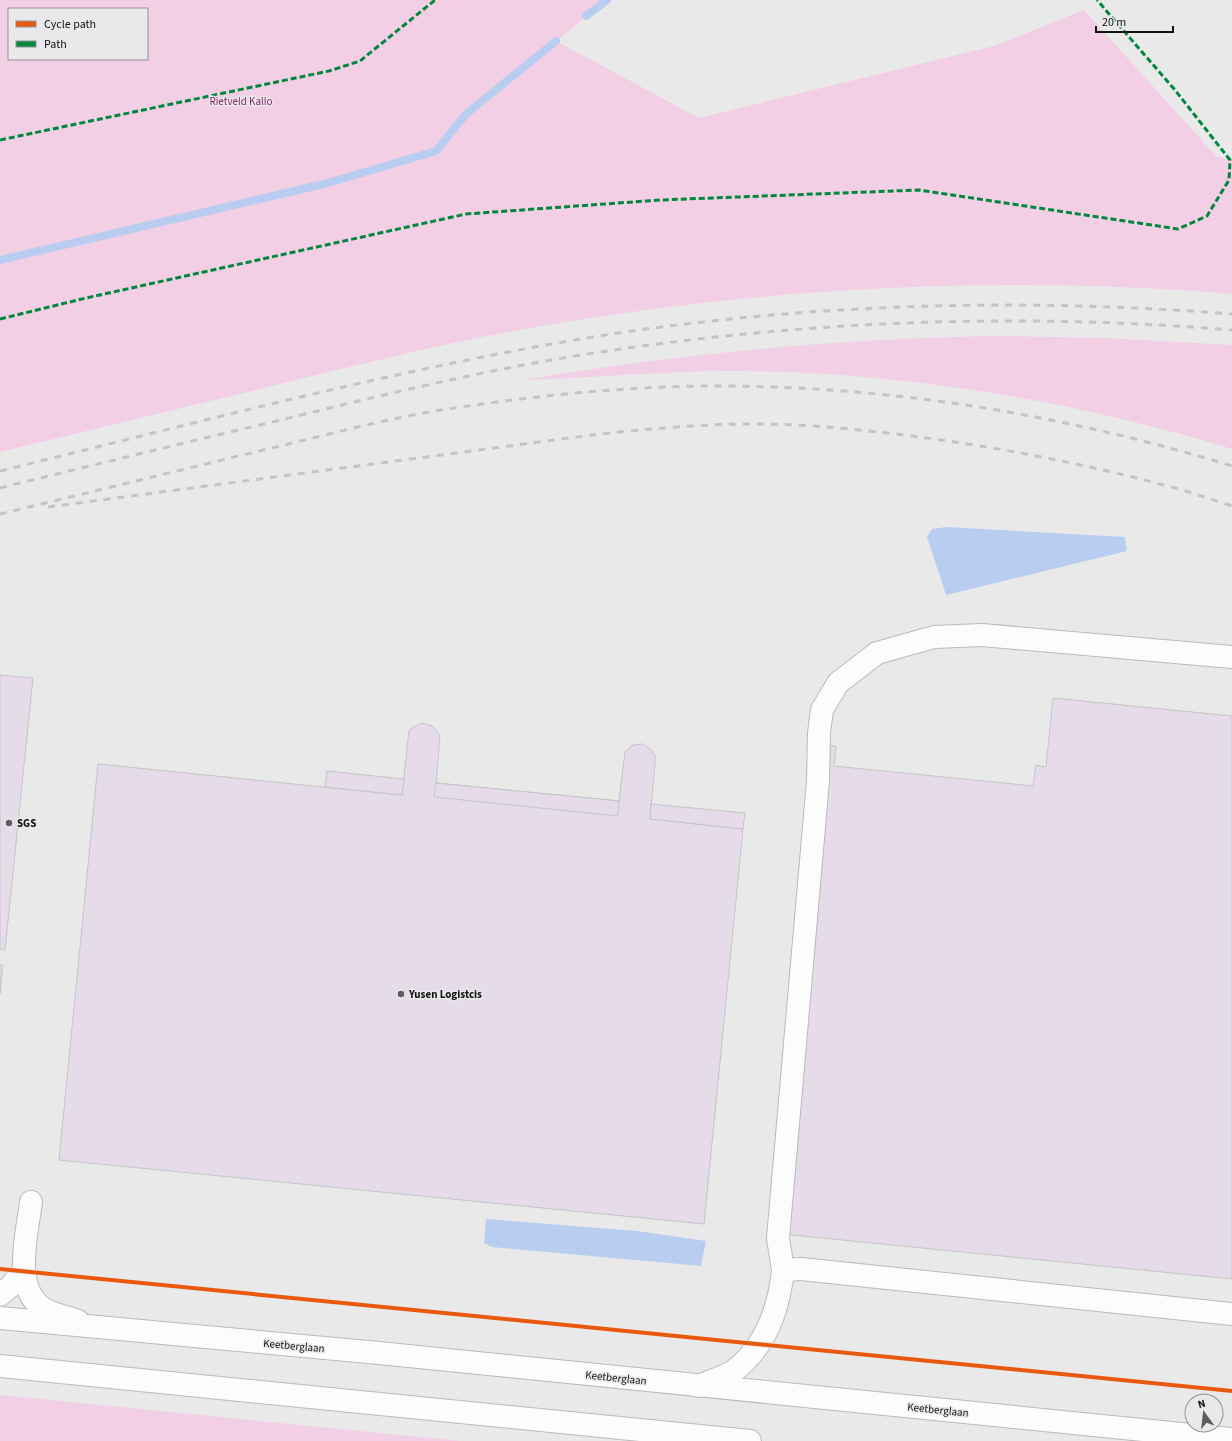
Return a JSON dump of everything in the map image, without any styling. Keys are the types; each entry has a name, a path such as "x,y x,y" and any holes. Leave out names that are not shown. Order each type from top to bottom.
{"main road":[{"path":"699,1386 735,1370 760,1345 775,1315 781,1289 783,1270 778,1238 818,781 819,733 822,710 838,683 877,653 934,637 982,635 1232,657"},
{"path":"30,1202 23,1271 25,1284 30,1297 46,1310 98,1327"},
{"path":"783,1270 801,1268 1232,1314"},
{"path":"0,1295 11,1286 23,1271"},
{"name":"Keetberglaan","path":"0,1318 379,1353 1232,1439"},
{"path":"0,1366 750,1441"},
{"path":"1209,1436 1232,1431"}],"green space":[{"name":"Rietveld Kallo","path":"0,0 607,0 556,41 699,118 994,46 1084,10 1216,156 1232,160 1232,294 1142,288 1052,285 871,289 781,295 692,304 602,316 513,331 352,366 0,452"},
{"path":"1004,336 1105,338 1232,345 1232,449 1113,417 1052,404 929,384 867,377 805,373 715,371 523,380 643,362 763,349 883,340"},
{"path":"0,1395 460,1441 0,1441"}],"water":[{"path":"946,527 1125,537 1127,551 946,595 927,537 932,529"},
{"path":"486,1219 637,1231 706,1241 701,1266 492,1247 484,1243"}],"building":[{"name":"SGS","path":"0,675 33,678 5,950 0,949"},
{"path":"1053,698 1232,716 1232,1279 772,1233 821,745 836,746 834,766 1033,786 1036,765 1046,767"},
{"name":"Yusen Logistcis","path":"422,723 432,726 440,735 436,783 619,801 625,752 633,745 643,744 655,755 650,819 743,829 704,1224 59,1160 98,764 402,795 409,731"},
{"path":"327,771 404,779 402,795 325,787"},
{"path":"436,783 619,801 618,816 434,797"},
{"path":"651,804 745,813 743,829 650,819"},
{"path":"0,965 3,966 0,994"}],"waterway":[{"path":"586,16 607,0"},
{"path":"0,260 328,183 436,151 466,114 556,41"}],"railway":[{"path":"0,471 308,395 463,361 618,333 694,323 771,315 925,306 1079,306 1232,314"},
{"path":"0,488 427,385 538,362 657,344 820,328 903,323 985,321 1150,325 1232,330"},
{"path":"0,514 358,427 441,410 544,396 682,386 783,387 848,391 978,407 1042,418 1106,432 1232,466"},
{"path":"48,507 592,435 674,427 755,424 811,426 867,431 937,439 1001,450 1128,476 1178,489 1232,506"}],"marked path":[{"path":"0,140 329,71 360,61 435,0"},
{"path":"0,319 86,298 466,214 660,200 919,190 1178,229 1207,216 1229,180 1230,160 1175,90 1097,0"}],"cycle path":[{"path":"0,1269 1232,1391"}],"place":[{"name":"SGS","path":"9,823"},
{"name":"Yusen Logistcis","path":"401,994"}]}
